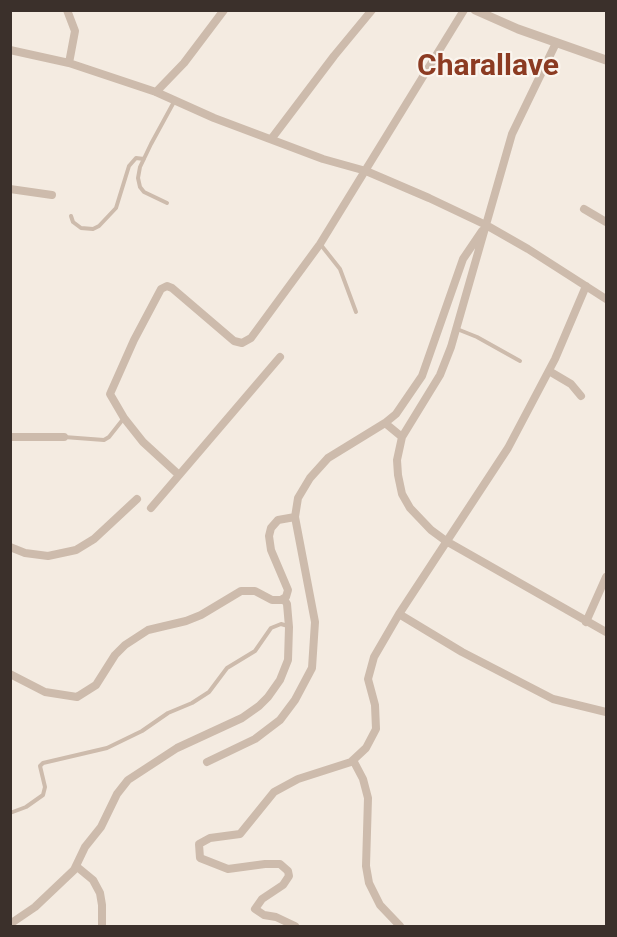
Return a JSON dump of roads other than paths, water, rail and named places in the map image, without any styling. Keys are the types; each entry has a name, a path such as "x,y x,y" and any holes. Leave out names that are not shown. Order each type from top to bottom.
{"street":[{"path":"67,10 75,31 69,63"},
{"path":"156,92 184,63 224,10"},
{"path":"272,138 321,72 372,10"},
{"path":"178,475 143,442 111,398 110,391 161,289 167,286 172,288 231,339 245,342 251,339 320,244 464,10"},
{"path":"475,10 556,43 606,60"},
{"path":"556,43 512,134 456,329 440,375 402,437 397,459 398,475 402,494 410,508 431,530 446,541 606,632"},
{"path":"10,50 69,63 156,92 214,118 323,159 366,171 486,225 606,299"},
{"path":"10,189 52,195"},
{"path":"584,209 606,222"},
{"path":"207,762 255,739 280,720 295,700 312,668 315,622 295,517 298,498 310,478 328,458 363,439 396,414 422,376 463,259 486,225"},
{"path":"295,927 255,909 262,899 282,885 289,876 288,871 280,864 228,869 200,858 199,844 210,838 240,834 274,792 298,778 354,760 366,748 376,729 375,705 369,680 374,657 399,614 508,448 549,371 586,286"},
{"path":"151,508 280,357"},
{"path":"549,371 571,384 581,396"},
{"path":"385,423 402,437"},
{"path":"10,437 64,437"},
{"path":"10,547 40,556 63,555 94,539 137,499"},
{"path":"10,674 45,692 77,697 96,685 115,655 125,645 148,630 201,615 241,591 255,591 276,601 284,599 287,586 271,550 269,536 278,520 295,517"},
{"path":"586,622 606,577"},
{"path":"10,924 35,907 76,866 85,847 101,827 117,794 128,780 177,748 242,718 268,697 287,666 289,627 284,599"},
{"path":"399,614 462,652 553,699 606,712"},
{"path":"354,760 363,779 368,798 366,866 369,883 380,905 400,927"},
{"path":"76,866 93,880 100,893 102,927"}],"lane":[{"path":"167,203 147,194 140,187 139,172 176,100"},
{"path":"71,216 77,226 85,230 93,229 106,220 120,201 129,166 136,158 144,159"},
{"path":"320,244 340,269 356,312"},
{"path":"456,329 477,337 519,361"},
{"path":"64,437 105,440 124,418"},
{"path":"10,813 26,807 43,795 45,787 40,766 43,763 107,748 142,731 174,709 209,692 227,669 255,651 271,628 281,624 289,627"}],"district":[{"name":"Charallave","path":"488,67"}]}
